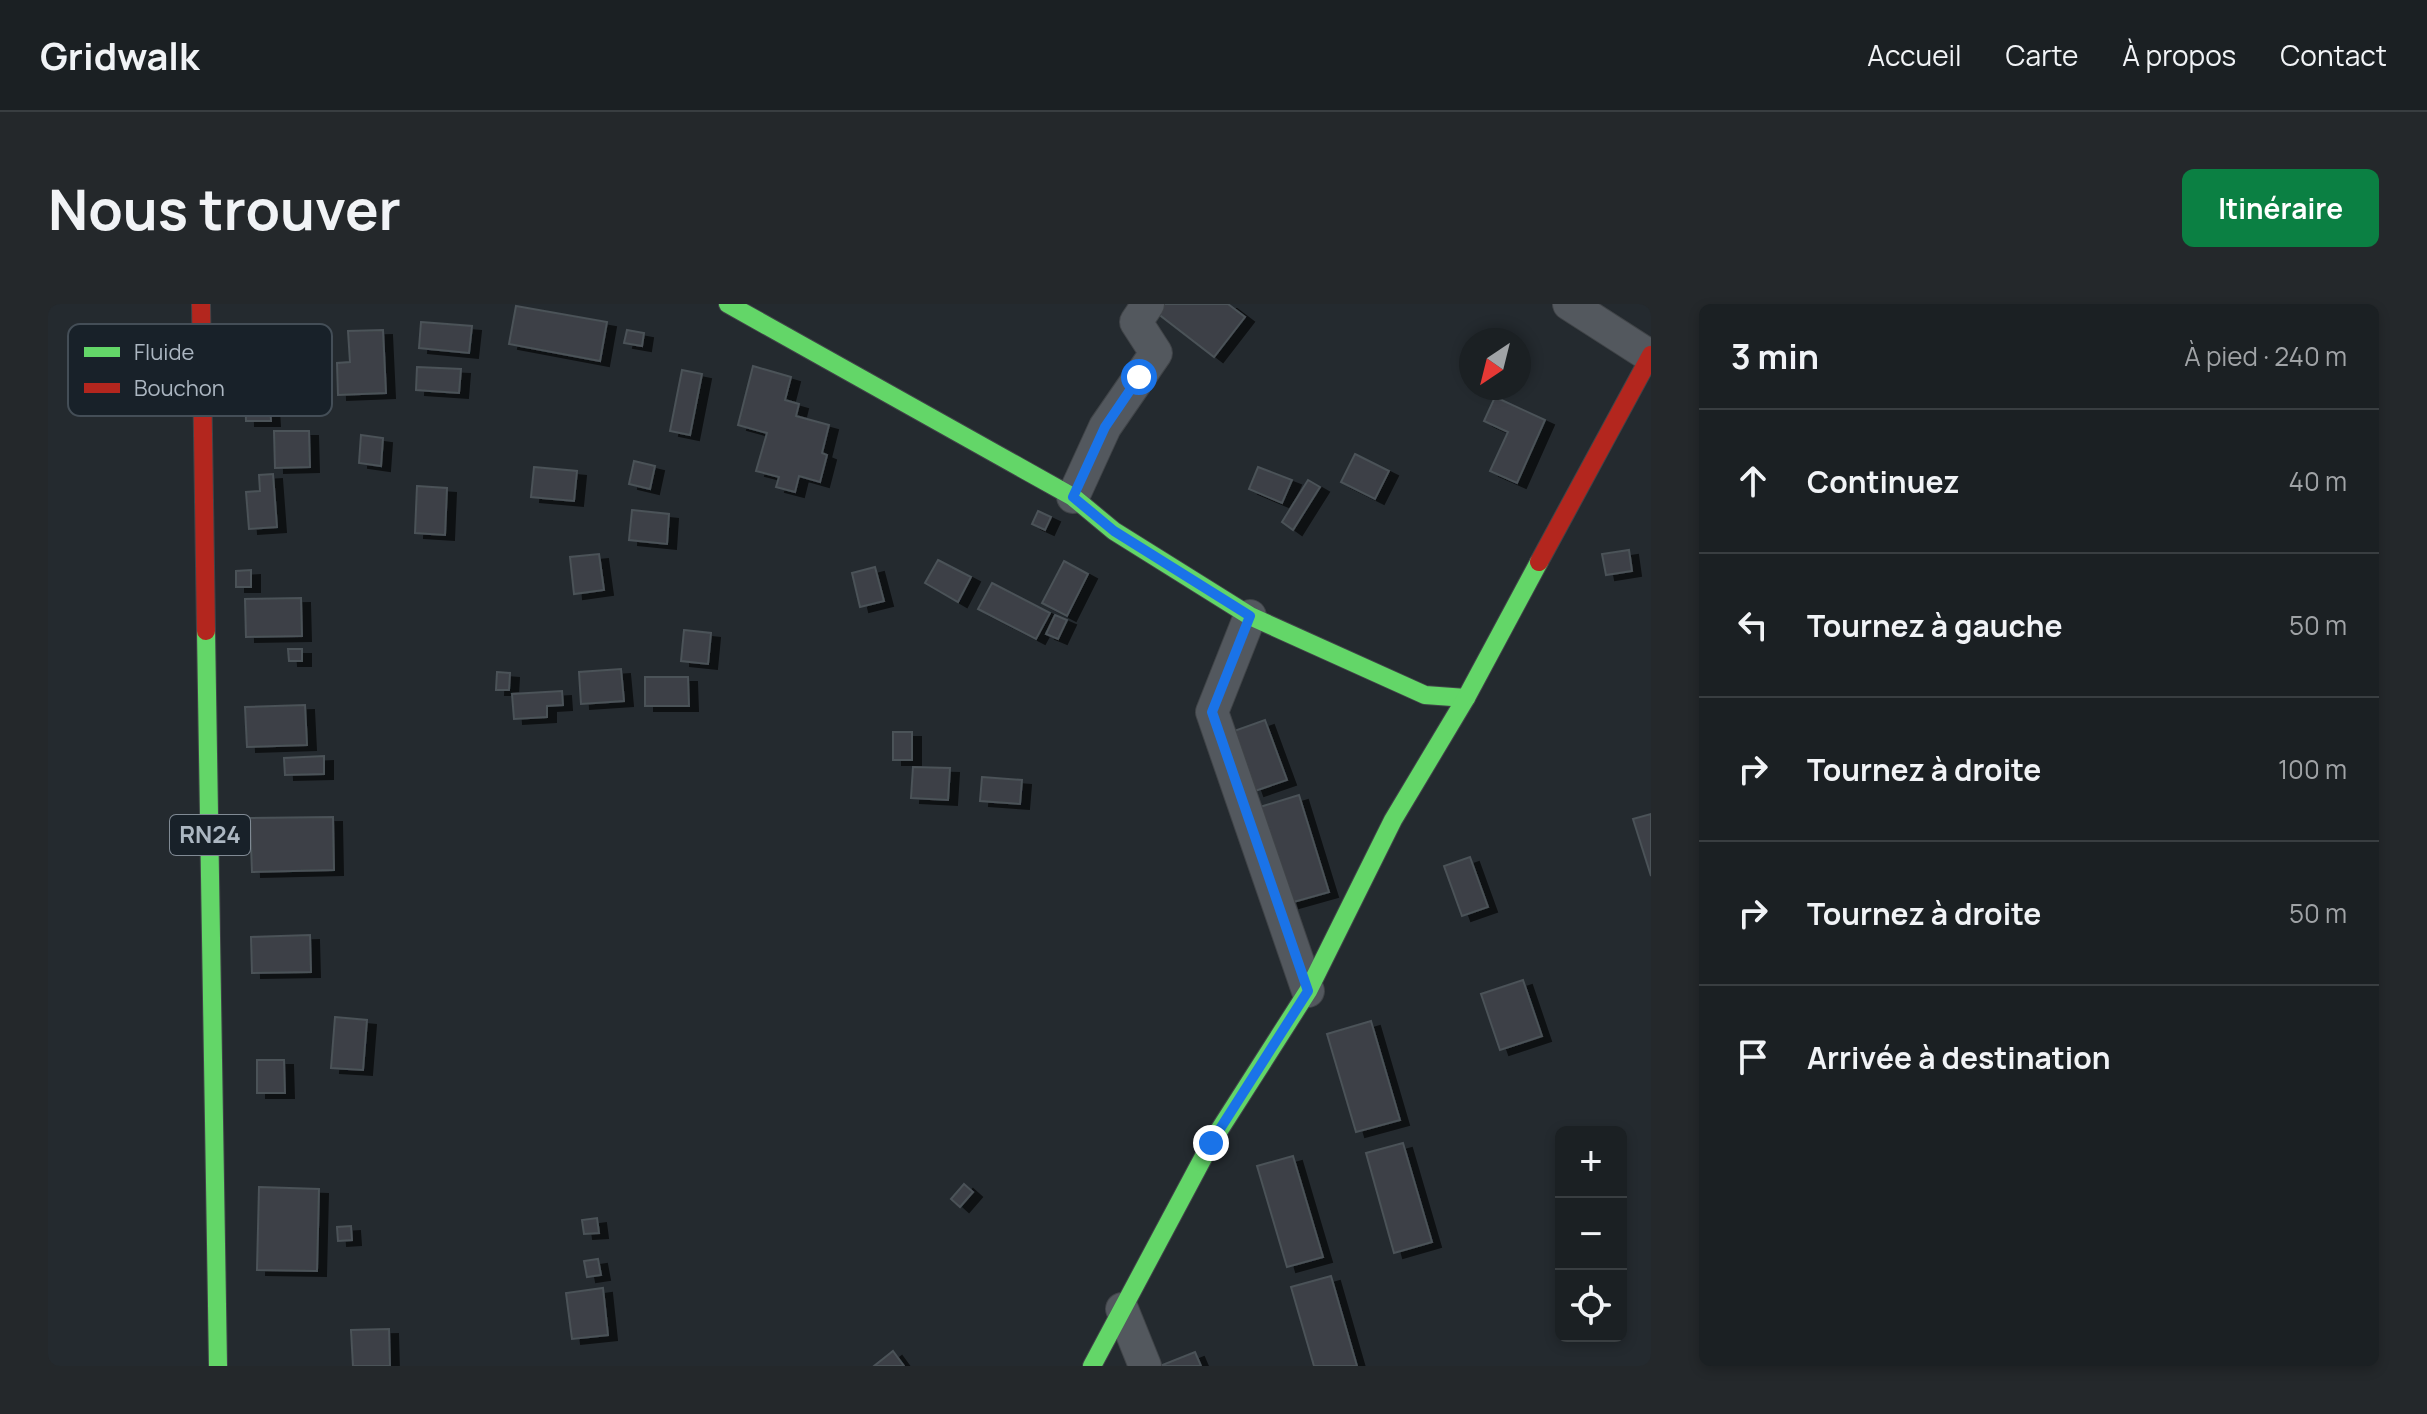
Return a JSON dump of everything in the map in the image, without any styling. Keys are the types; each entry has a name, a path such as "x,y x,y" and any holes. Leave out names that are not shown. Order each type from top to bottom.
{"street":[{"name":"RN24","path":"201,304 201,324"},
{"path":"728,304 1073,497 1114,531 1250,616 1425,695 1466,698"},
{"path":"1073,497 1105,427 1156,353 1136,322 1148,304"},
{"path":"1092,1366 1211,1143 1308,991 1393,820 1466,698 1651,356 1569,304"},
{"name":"RN24","path":"203,416 218,1366"},
{"path":"1250,616 1212,712 1308,991"},
{"path":"1122,1309 1145,1366"}],"building":[{"path":"1164,304 1228,304 1245,317 1214,357 1157,313"},
{"path":"516,306 607,322 600,361 509,344"},
{"path":"421,322 472,326 469,353 419,348"},
{"path":"383,330 386,393 338,395 337,363 350,362 348,331"},
{"path":"627,330 644,333 642,346 624,343"},
{"path":"753,366 791,377 785,400 799,404 796,416 829,425 822,453 827,455 820,482 799,476 795,492 776,487 779,477 756,471 767,433 738,425"},
{"path":"417,367 461,369 459,393 416,390"},
{"path":"682,370 702,374 690,435 670,431"},
{"path":"1494,400 1502,400 1545,420 1517,483 1490,471 1508,432 1484,421"},
{"path":"246,416 271,416 271,421 246,421"},
{"path":"274,431 309,431 310,467 275,468"},
{"path":"361,435 383,438 381,466 359,463"},
{"path":"1355,454 1389,471 1375,499 1341,482"},
{"path":"634,461 655,466 650,489 629,484"},
{"path":"534,467 577,471 574,501 531,497"},
{"path":"1258,467 1292,480 1282,503 1249,489"},
{"path":"273,474 277,527 249,529 246,492 260,491 259,475"},
{"path":"1308,480 1320,487 1293,530 1282,522"},
{"path":"417,486 447,488 445,535 415,533"},
{"path":"632,510 669,514 667,544 629,540"},
{"path":"1038,511 1051,517 1045,530 1032,524"},
{"path":"1629,550 1632,571 1606,575 1602,554"},
{"path":"599,554 604,590 574,594 570,557"},
{"path":"938,560 971,577 958,602 925,583"},
{"path":"1064,561 1088,574 1067,616 1042,603"},
{"path":"875,567 884,601 860,607 852,573"},
{"path":"251,570 251,587 236,587 236,571"},
{"path":"992,583 1050,613 1036,639 978,609"},
{"path":"301,598 302,636 246,637 245,599"},
{"path":"1055,615 1067,620 1058,639 1046,634"},
{"path":"684,630 711,633 708,664 681,661"},
{"path":"288,649 302,649 302,661 289,661"},
{"path":"621,669 624,701 581,704 579,672"},
{"path":"497,672 510,673 509,690 496,690"},
{"path":"645,677 688,677 689,706 645,706"},
{"path":"562,691 563,705 547,706 547,717 514,719 512,694"},
{"path":"305,705 307,745 247,747 245,707"},
{"path":"1265,720 1287,780 1255,791 1234,731"},
{"path":"893,732 912,732 912,760 893,760"},
{"path":"324,756 324,774 285,775 284,758"},
{"path":"913,767 950,768 948,800 911,798"},
{"path":"982,777 1022,780 1020,804 980,801"},
{"path":"1299,795 1329,892 1290,903 1260,807"},
{"path":"1651,814 1651,876 1633,819"},
{"path":"333,817 334,870 252,872 250,818"},
{"path":"1470,857 1488,907 1462,916 1444,866"},
{"path":"310,935 311,972 252,973 251,937"},
{"path":"1523,980 1542,1036 1500,1050 1481,994"},
{"path":"335,1017 367,1020 363,1070 331,1068"},
{"path":"1371,1021 1400,1120 1356,1132 1327,1034"},
{"path":"257,1060 284,1060 285,1093 257,1093"},
{"path":"1403,1143 1432,1242 1394,1253 1366,1153"},
{"path":"1293,1156 1323,1257 1287,1267 1257,1166"},
{"path":"964,1184 973,1192 960,1207 951,1199"},
{"path":"259,1187 319,1189 317,1271 257,1270"},
{"path":"597,1218 599,1233 584,1234 582,1220"},
{"path":"351,1226 352,1240 338,1241 337,1227"},
{"path":"598,1259 601,1275 587,1277 584,1261"},
{"path":"1331,1276 1357,1366 1314,1366 1291,1287"},
{"path":"603,1288 608,1335 572,1339 566,1293"},
{"path":"389,1329 390,1366 353,1366 351,1330"},
{"path":"893,1351 904,1366 874,1366"},
{"path":"1195,1352 1201,1366 1160,1366"}],"traffic: fast":[{"path":"728,304 1073,497 1114,531 1250,616 1425,695 1466,698"},
{"path":"1092,1366 1211,1143 1308,991 1393,820 1466,698 1539,562"},
{"path":"206,631 218,1366"}],"traffic: jam":[{"path":"201,304 201,324"},
{"path":"1539,562 1651,355"},
{"path":"203,416 206,631"}],"route":[{"path":"1139,377 1105,427 1073,497 1114,531 1250,616 1212,712 1308,991 1211,1143"}]}
